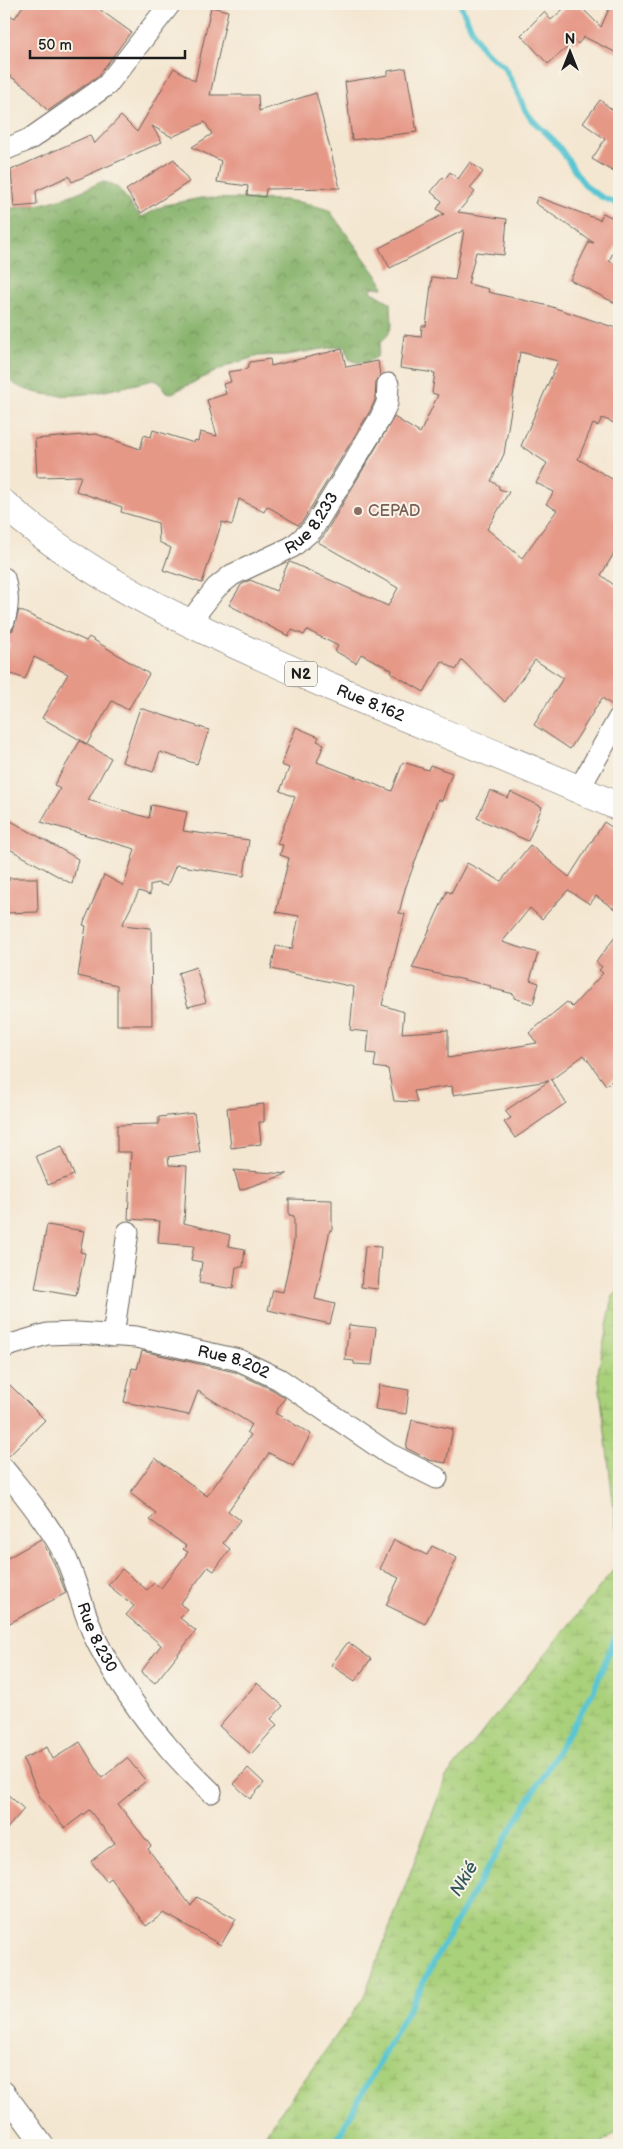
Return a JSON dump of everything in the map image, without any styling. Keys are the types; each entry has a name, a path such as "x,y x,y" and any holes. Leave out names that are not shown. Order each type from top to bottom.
{"highway":[{"name":"Rue 8.162","path":"4,504 23,521 97,573 189,623 236,646 619,806"}],"street":[{"path":"4,150 30,139 107,85 170,4"},
{"name":"Rue 8.233","path":"189,623 216,588 232,575 292,547 312,530 381,417 386,403 388,384"},
{"path":"4,578 8,592 8,607 4,621"},
{"path":"579,789 619,718"},
{"path":"113,1336 128,1232"},
{"name":"Rue 8.202","path":"4,1347 47,1334 77,1333 136,1337 239,1360 279,1379 389,1454 437,1478"},
{"name":"Rue 8.230","path":"4,1469 60,1546 87,1621 130,1698 163,1742 211,1792"},
{"path":"4,2092 43,2145"}],"green space":[{"path":"101,182 109,183 120,190 142,217 165,205 201,198 284,200 305,203 329,210 381,281 383,288 372,287 371,291 391,303 392,325 388,335 381,342 378,356 367,362 360,363 349,359 346,348 342,346 286,355 258,356 229,365 172,393 166,392 159,382 154,380 103,391 67,395 49,395 16,385 4,370 4,209 54,201"},
{"path":"619,1290 619,1552 598,1372 613,1296"},
{"path":"619,1563 619,2131 599,2145 257,2145 363,1999 446,1777"}],"building":[{"path":"24,4 92,4 131,32 98,76 48,111 27,88 4,72 4,12 15,18"},
{"path":"569,4 578,4 601,27 611,4 619,4 619,54 584,37 578,44 575,41 548,64 521,35 544,12 551,20"},
{"path":"211,7 228,11 210,95 258,95 259,111 316,93 340,188 266,189 265,197 247,195 248,186 217,182 221,161 192,147 212,134 205,122 172,137 152,126 162,142 72,182 69,176 36,191 37,205 14,207 11,170 90,135 94,144 121,116 137,132 174,68 195,81"},
{"path":"406,68 417,132 352,140 345,82 388,75 388,71"},
{"path":"600,100 619,115 619,175 592,159 605,139 583,123"},
{"path":"174,159 189,182 141,213 126,190"},
{"path":"470,162 483,172 470,188 475,192 458,212 507,219 504,255 476,252 468,284 489,289 488,292 549,306 619,329 619,425 602,418 598,426 593,424 578,459 619,483 619,545 601,575 619,589 619,706 615,707 602,698 570,749 534,725 563,678 535,660 505,702 462,660 456,670 442,661 424,692 391,673 392,670 361,654 356,663 335,651 338,646 307,630 304,635 292,630 288,636 229,605 241,585 250,580 276,591 290,562 388,606 398,588 318,542 323,537 394,417 420,433 438,395 432,393 435,373 400,368 404,335 421,337 422,326 426,326 432,277 455,280 464,230 390,268 379,248 444,214 437,209 442,201 431,192 443,177 445,179 450,172 458,179","holes":["520,352 558,361 521,446 547,463 536,483 554,492 546,504 557,510 522,558 487,529 509,492 499,489 499,486 491,481 504,454"]},
{"path":"538,197 600,220 603,213 619,221 619,240 609,261 619,266 619,305 570,280 589,242 594,243 535,203"},
{"path":"342,349 346,367 378,361 380,375 376,383 375,400 370,411 302,522 298,525 267,506 264,512 239,499 232,525 222,522 202,583 163,570 171,548 159,542 158,523 121,512 122,507 76,491 81,476 37,477 35,439 96,434 140,449 144,435 151,437 153,430 194,443 195,440 198,441 200,432 217,436 207,400 226,394 223,384 231,382 228,372 247,369 250,362 270,359 271,366"},
{"path":"19,610 86,641 89,637 149,674 128,710 112,701 87,744 42,718 68,674 34,657 25,679 4,671 4,660 10,645 4,642 4,634 13,630"},
{"path":"140,708 209,730 197,764 160,752 153,772 122,762"},
{"path":"296,727 319,737 317,741 324,744 317,762 392,791 403,762 428,770 430,765 452,773 442,801 438,799 405,889 399,913 405,914 382,1005 404,1012 402,1033 448,1030 448,1058 537,1043 529,1033 567,1002 572,1007 603,973 599,970 602,967 596,962 619,932 619,1076 606,1085 584,1055 551,1080 566,1103 515,1138 504,1122 511,1118 505,1111 549,1081 453,1095 452,1086 414,1091 417,1102 394,1101 388,1069 374,1067 376,1054 367,1053 369,1032 350,1030 354,987 271,969 276,946 292,949 299,916 276,912 289,858 280,855 283,845 277,844 295,797 280,791 289,768 281,765"},
{"path":"80,741 111,758 88,800 149,818 151,805 187,812 183,831 249,840 244,876 176,865 167,886 157,883 150,885 150,895 139,891 122,925 151,928 152,1025 117,1025 117,985 78,976 86,926 83,925 104,875 124,886 135,849 41,822 60,789 54,785"},
{"path":"490,790 508,798 511,792 542,807 528,841 477,818"},
{"path":"4,817 78,859 72,884 4,846"},
{"path":"604,822 619,832 619,912 596,896 590,904 568,890 542,919 530,908 502,942 538,953 530,980 539,983 533,1004 514,998 514,994 490,988 491,986 412,968 447,891 451,893 467,863 501,881 530,845 569,877"},
{"path":"9,878 37,878 38,912 4,913 4,882 9,881"},
{"path":"196,967 206,1002 188,1007 178,973"},
{"path":"264,1104 264,1122 259,1122 261,1144 231,1148 227,1108"},
{"path":"194,1113 200,1152 168,1157 169,1165 187,1166 184,1223 230,1235 228,1246 245,1249 243,1267 236,1267 233,1289 199,1283 202,1262 191,1260 194,1246 158,1243 160,1221 128,1219 131,1152 117,1152 117,1125 159,1124 159,1117"},
{"path":"62,1146 74,1175 48,1185 36,1156"},
{"path":"234,1170 287,1174 240,1190"},
{"path":"289,1199 332,1200 332,1230 330,1230 315,1299 335,1304 330,1324 268,1310 273,1290 283,1292 294,1241 294,1216 289,1215"},
{"path":"47,1225 84,1231 80,1252 85,1253 76,1296 35,1289"},
{"path":"365,1246 381,1247 378,1289 361,1287"},
{"path":"349,1325 376,1328 372,1365 354,1364 354,1361 345,1360"},
{"path":"142,1351 235,1372 273,1390 285,1398 275,1413 311,1434 293,1466 269,1453 228,1511 240,1520 223,1543 230,1549 214,1571 208,1567 180,1604 187,1609 180,1618 196,1631 155,1683 141,1672 161,1645 126,1615 134,1606 108,1585 122,1569 147,1590 154,1583 161,1588 188,1552 183,1549 186,1546 150,1520 156,1513 130,1493 155,1458 207,1496 251,1435 247,1432 251,1424 198,1391 189,1415 124,1402 132,1368 137,1369"},
{"path":"4,1379 45,1420 8,1457 4,1457"},
{"path":"379,1385 409,1390 406,1414 375,1409"},
{"path":"412,1420 453,1429 446,1463 429,1460 406,1448"},
{"path":"41,1539 54,1563 66,1593 4,1626 4,1560"},
{"path":"394,1540 427,1555 432,1546 457,1558 425,1624 386,1605 399,1578 380,1569"},
{"path":"348,1642 371,1659 355,1681 331,1665"},
{"path":"257,1683 283,1706 271,1719 277,1725 251,1754 219,1726"},
{"path":"80,1742 102,1778 127,1758 146,1781 118,1804 151,1846 148,1849 191,1906 197,1897 236,1919 221,1945 164,1913 146,1926 110,1878 106,1881 91,1861 115,1843 89,1810 65,1828 40,1797 23,1759 47,1747 53,1759"},
{"path":"248,1768 264,1783 250,1799 234,1784"},
{"path":"4,1791 24,1809 4,1832"}],"waterway":[{"path":"460,4 482,48 503,66 529,116 555,142 586,186 594,193 619,204"},
{"name":"Nkié","path":"334,2145 457,1920 593,1692 619,1628"}],"place":[{"name":"CEPAD","path":"358,511"}]}
